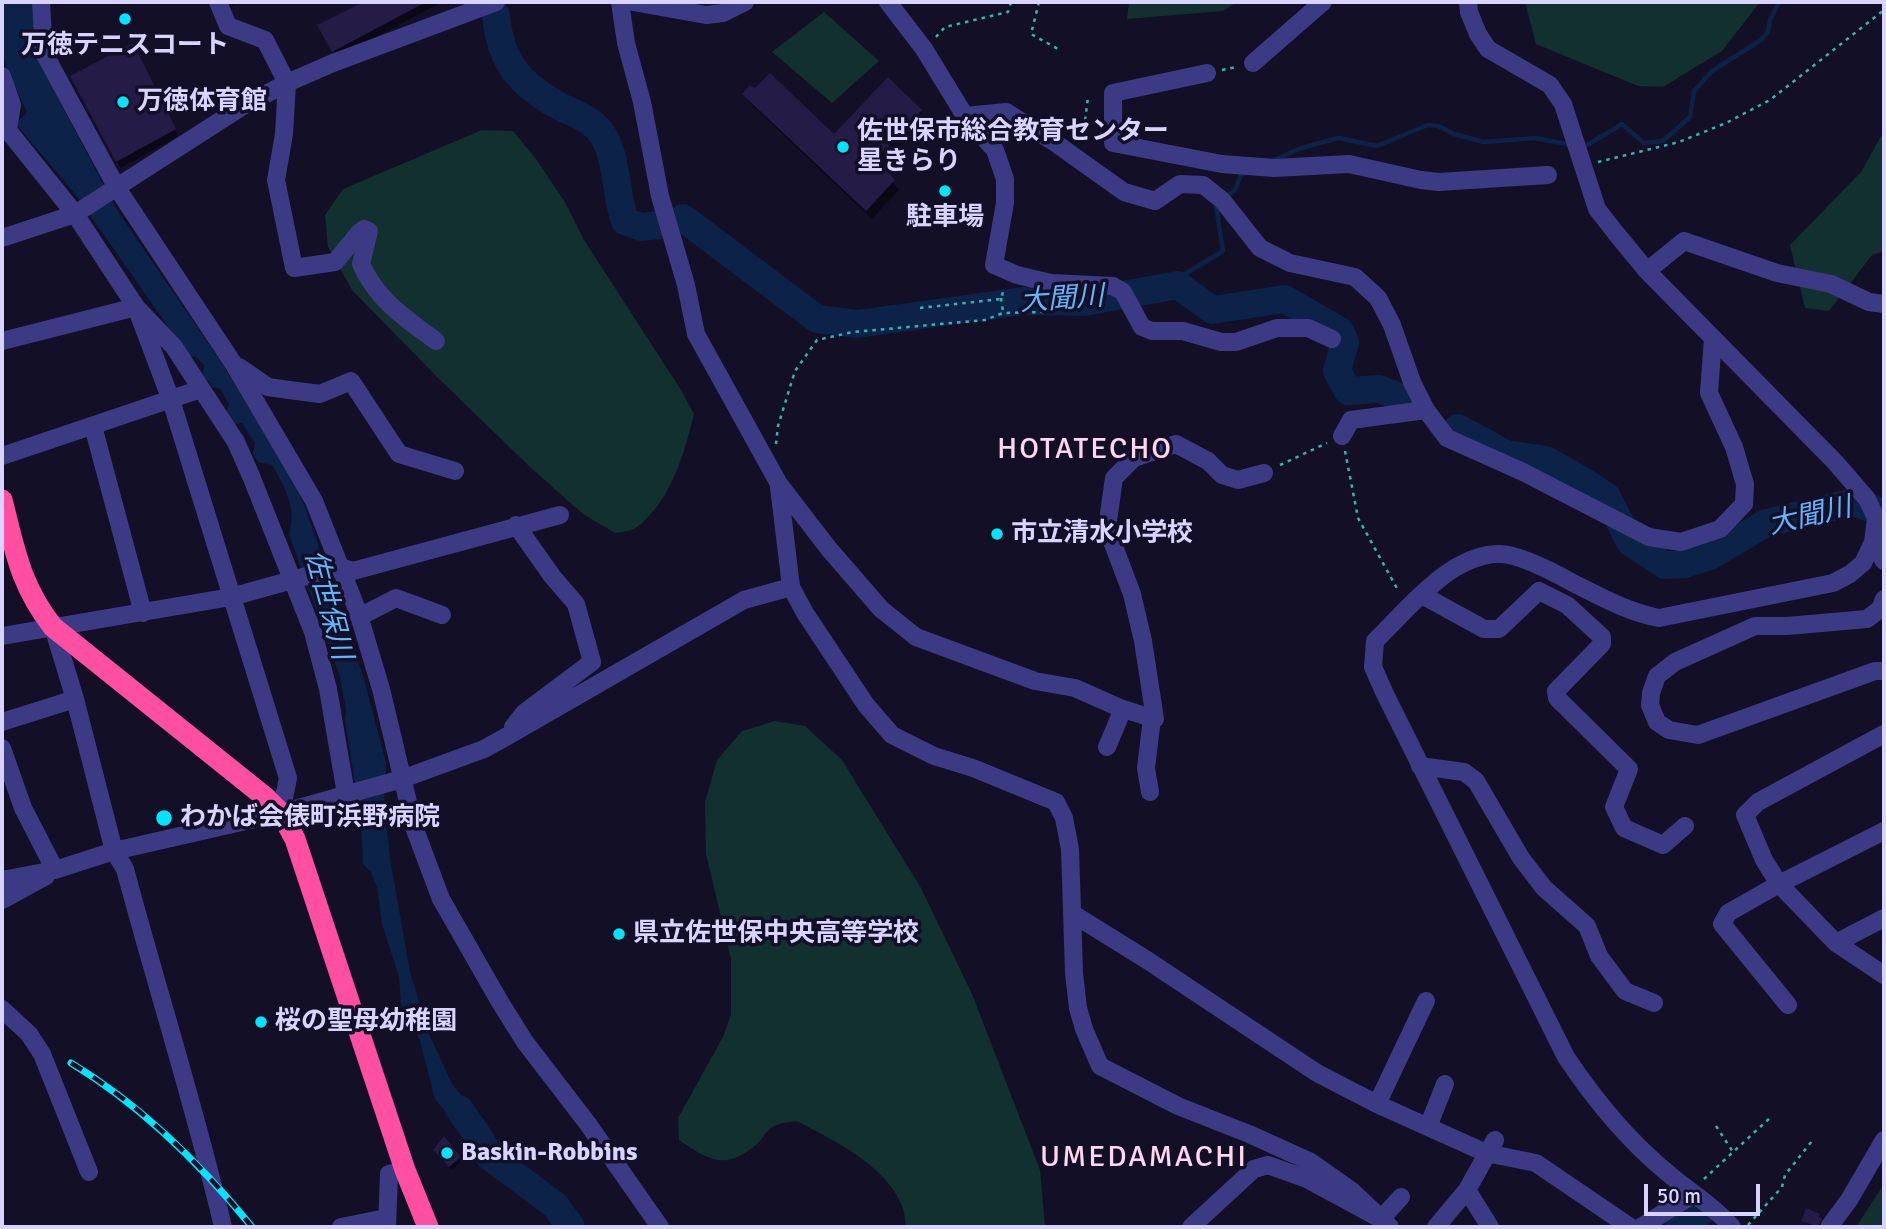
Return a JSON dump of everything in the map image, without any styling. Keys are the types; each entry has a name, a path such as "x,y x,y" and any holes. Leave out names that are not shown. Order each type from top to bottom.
{"highway":[{"path":"2,500 21,572 35,603 53,627 265,797 281,813 295,839 405,1170 428,1227"}],"street":[{"path":"41,2 44,53 113,190 233,363 314,501 359,617 381,690 414,827 441,899 526,1042 588,1124 660,1227"},
{"path":"218,2 229,26 265,40 286,83 284,134 276,180 293,268 335,262 359,233 364,229 369,231 361,264 377,294 391,309 436,341"},
{"path":"2,238 80,210 243,106 286,83 496,2"},
{"path":"620,2 626,43 642,102 660,196 686,285 696,334 775,477 829,549 881,609 916,637 1035,681 1075,688 1123,709 1156,719 1132,594 1107,528 1114,478 1134,458 1176,444 1208,461 1222,475 1238,480 1264,473"},
{"path":"642,2 706,15 723,13 744,2"},
{"path":"888,2 924,49 965,116 995,150 1005,179 1005,203 994,265 1051,283 1113,286 1123,292 1142,327 1152,331 1183,331 1221,342 1236,342 1277,328 1308,328 1332,339"},
{"path":"1253,63 1323,2"},
{"path":"1468,2 1473,23 1488,49 1550,85 1563,104 1582,170 1597,209 1647,271 1835,461 1867,499 1876,518 1873,542 1863,564 1833,583 1659,618 1634,614 1545,568 1502,553 1472,559 1452,570 1427,591 1375,641 1373,656 1377,676 1566,1057 1593,1097 1629,1139 1706,1202 1732,1227"},
{"path":"1207,73 1113,93 1113,143 1222,164 1274,168 1349,163 1439,182 1548,175"},
{"path":"2,76 12,105 5,126 80,210 136,307 170,400 288,778 281,813"},
{"path":"965,116 1006,112 1124,192 1155,201 1180,184 1203,185 1225,205 1260,248 1290,263 1355,276 1378,298 1392,325 1412,382 1426,410 1447,438 1649,537 1681,542 1720,529 1744,504 1745,484 1734,447 1709,393 1713,338"},
{"path":"1647,271 1684,241 1777,273 1831,284 1869,302 1884,304"},
{"path":"2,341 136,307"},
{"path":"136,307 174,347 236,442 313,632 351,792"},
{"path":"233,363 268,387 320,394 351,381 399,454 455,471"},
{"path":"2,456 201,389"},
{"path":"1342,436 1351,420 1426,410"},
{"path":"93,426 143,613"},
{"path":"775,477 792,587 805,613 866,705 892,735 934,756 973,768 1056,802 1064,818 1070,849 1074,973 1078,1008 1100,1066 1178,1106 1250,1134 1311,1163 1352,1191 1385,1223"},
{"path":"2,636 231,597 339,567 353,570 560,515"},
{"path":"504,738 524,713 592,662 576,604 552,576 516,525"},
{"path":"1873,542 1884,561"},
{"path":"2,880 55,870 114,852 281,813 402,779 471,754 504,738 744,600 792,587"},
{"path":"1427,591 1484,629 1499,629 1539,591 1567,605 1602,637 1602,645 1556,691 1557,698 1629,769 1614,807 1624,828 1663,845 1685,826"},
{"path":"359,617 396,598 442,615"},
{"path":"1884,599 1880,609 1867,619 1755,626 1675,662 1657,676 1650,705 1657,722 1669,730 1698,735 1875,671 1884,671"},
{"path":"53,627 75,699 114,852 125,869 210,1170 223,1227"},
{"path":"2,722 75,699"},
{"path":"1107,747 1123,709"},
{"path":"1150,792 1146,768 1152,718"},
{"path":"1884,734 1758,802 1745,816 1764,860 1779,884 1836,943 1884,975"},
{"path":"2,748 23,808 55,870"},
{"path":"1420,766 1464,772 1476,780 1521,858 1544,888 1587,926 1599,956 1625,991 1654,1003"},
{"path":"1788,1005 1722,924 1728,913 1884,831"},
{"path":"2,901 55,870"},
{"path":"1073,914 1317,1073 1428,1127 1535,1163 1630,1227"},
{"path":"1836,943 1884,918"},
{"path":"1377,1104 1426,1000"},
{"path":"2,1009 29,1034 42,1054 89,1172"},
{"path":"1428,1127 1445,1084"},
{"path":"1829,1227 1849,1200 1884,1140"},
{"path":"1436,1227 1467,1190 1491,1146"},
{"path":"1191,1227 1254,1169 1268,1165 1307,1179 1385,1223"},
{"path":"341,1227 387,1223 389,1174 405,1170"},
{"path":"1467,1190 1490,1227"},
{"path":"1641,1227 1694,1194"},
{"path":"1385,1223 1401,1197"}],"path":[{"path":"924,49 945,27 1008,12 1011,2"},
{"path":"1039,2 1031,34 1058,49"},
{"path":"1582,170 1600,162 1679,142 1726,123 1770,100 1884,10"},
{"path":"1207,73 1253,63"},
{"path":"1083,137 1088,97"},
{"path":"920,308 1001,299 1007,271"},
{"path":"1001,300 1003,312"},
{"path":"775,477 778,425 795,371 817,340 853,332 985,320 1003,312 1044,312"},
{"path":"1264,473 1342,436 1358,518 1386,565 1397,593 1427,591"},
{"path":"1694,1194 1704,1179 1772,1115"},
{"path":"1716,1126 1733,1152"},
{"path":"1746,1227 1782,1187 1785,1175 1812,1141"}],"green space":[{"path":"1129,2 1237,2 1223,11 1127,19"},
{"path":"1525,2 1760,2 1722,51 1663,87 1638,86 1536,44"},
{"path":"824,12 879,61 832,103 772,52"},
{"path":"482,130 513,131 536,159 694,414 681,460 667,490 649,516 632,529 615,533 583,514 529,466 352,290 328,247 325,215 343,189"},
{"path":"1884,131 1884,251 1872,255 1829,311 1805,308 1790,245 1861,172"},
{"path":"775,721 805,726 842,760 921,888 972,994 1040,1170 1045,1227 906,1227 902,1206 884,1178 857,1155 797,1121 774,1126 746,1152 726,1160 709,1158 679,1140 678,1118 724,1035 731,1014 731,959 706,854 705,802 717,760 742,731"},
{"path":"1884,1184 1884,1227 1856,1227"}],"water":[{"path":"2,2 33,2 37,58 101,180 119,213 225,368 305,507 364,679 386,763 384,804 390,858 410,972 429,1034 452,1084 468,1104 485,1143 444,1110 435,1099 420,1041 401,1004 399,977 382,924 377,887 371,872 363,864 361,820 340,677 289,534 292,515 285,490 272,465 258,462 253,454 255,443 242,423 235,424 226,411 229,404 220,389 213,387 203,375 204,365 195,356 190,358 76,195 16,124 27,112 7,70 2,47"}],"building":[{"path":"363,2 426,2 332,52 317,25"},
{"name":"万徳体育館","path":"133,43 176,129 116,162 70,76"},
{"name":"佐世保市総合教育センター 星きらり","path":"770,73 834,134 888,77 922,110 876,160 895,180 866,211 742,94 750,85 755,88"},
{"name":"Baskin-Robbins","path":"444,1136 461,1157 449,1167 433,1150"},
{"path":"1806,1208 1820,1214 1822,1219 1818,1227 1801,1221"}],"waterway":[{"path":"1581,146 1584,147 1622,124 1644,143 1663,141 1690,117 1694,91 1712,71 1761,40 1768,32 1770,20 1779,2"},
{"name":"大聞川","path":"496,15 502,46 523,81 547,99 587,120 602,134 612,157 625,221 641,227 659,225"},
{"path":"1272,161 1301,148 1338,138 1377,146 1428,125 1484,142 1535,138 1572,145"},
{"path":"1225,198 1235,190 1241,175 1245,173"},
{"path":"1178,285 1185,274 1223,251 1216,206 1219,204"},
{"name":"大聞川","path":"683,218 817,319 857,324 1023,301 1084,302 1178,285 1212,310 1285,299 1340,331 1345,342 1337,371 1348,391 1379,389 1400,397"},
{"name":"大聞川","path":"1458,428 1506,454 1546,460 1583,481 1607,497 1630,542 1665,565 1685,564 1710,556 1766,523 1854,502 1884,513"},
{"name":"佐世保川","path":"459,1109 489,1156 555,1205 571,1227"},
{"path":"1679,1227 1700,1213"}],"railway":[{"path":"71,1063 122,1098 169,1137 212,1180 252,1227"}],"place":[{"name":"万徳テニスコート","path":"125,19"},
{"name":"万徳体育館","path":"123,102"},
{"name":"佐世保市総合教育センター 星きらり","path":"843,147"},
{"name":"駐車場","path":"945,191"},
{"name":"市立清水小学校","path":"997,534"},
{"name":"わかば会俵町浜野病院","path":"164,818"},
{"name":"県立佐世保中央高等学校","path":"619,934"},
{"name":"桜の聖母幼稚園","path":"261,1022"},
{"name":"Baskin-Robbins","path":"447,1153"}],"district":[{"name":"HOTATECHO","path":"1085,450"},
{"name":"UMEDAMACHI","path":"1144,1158"}]}
